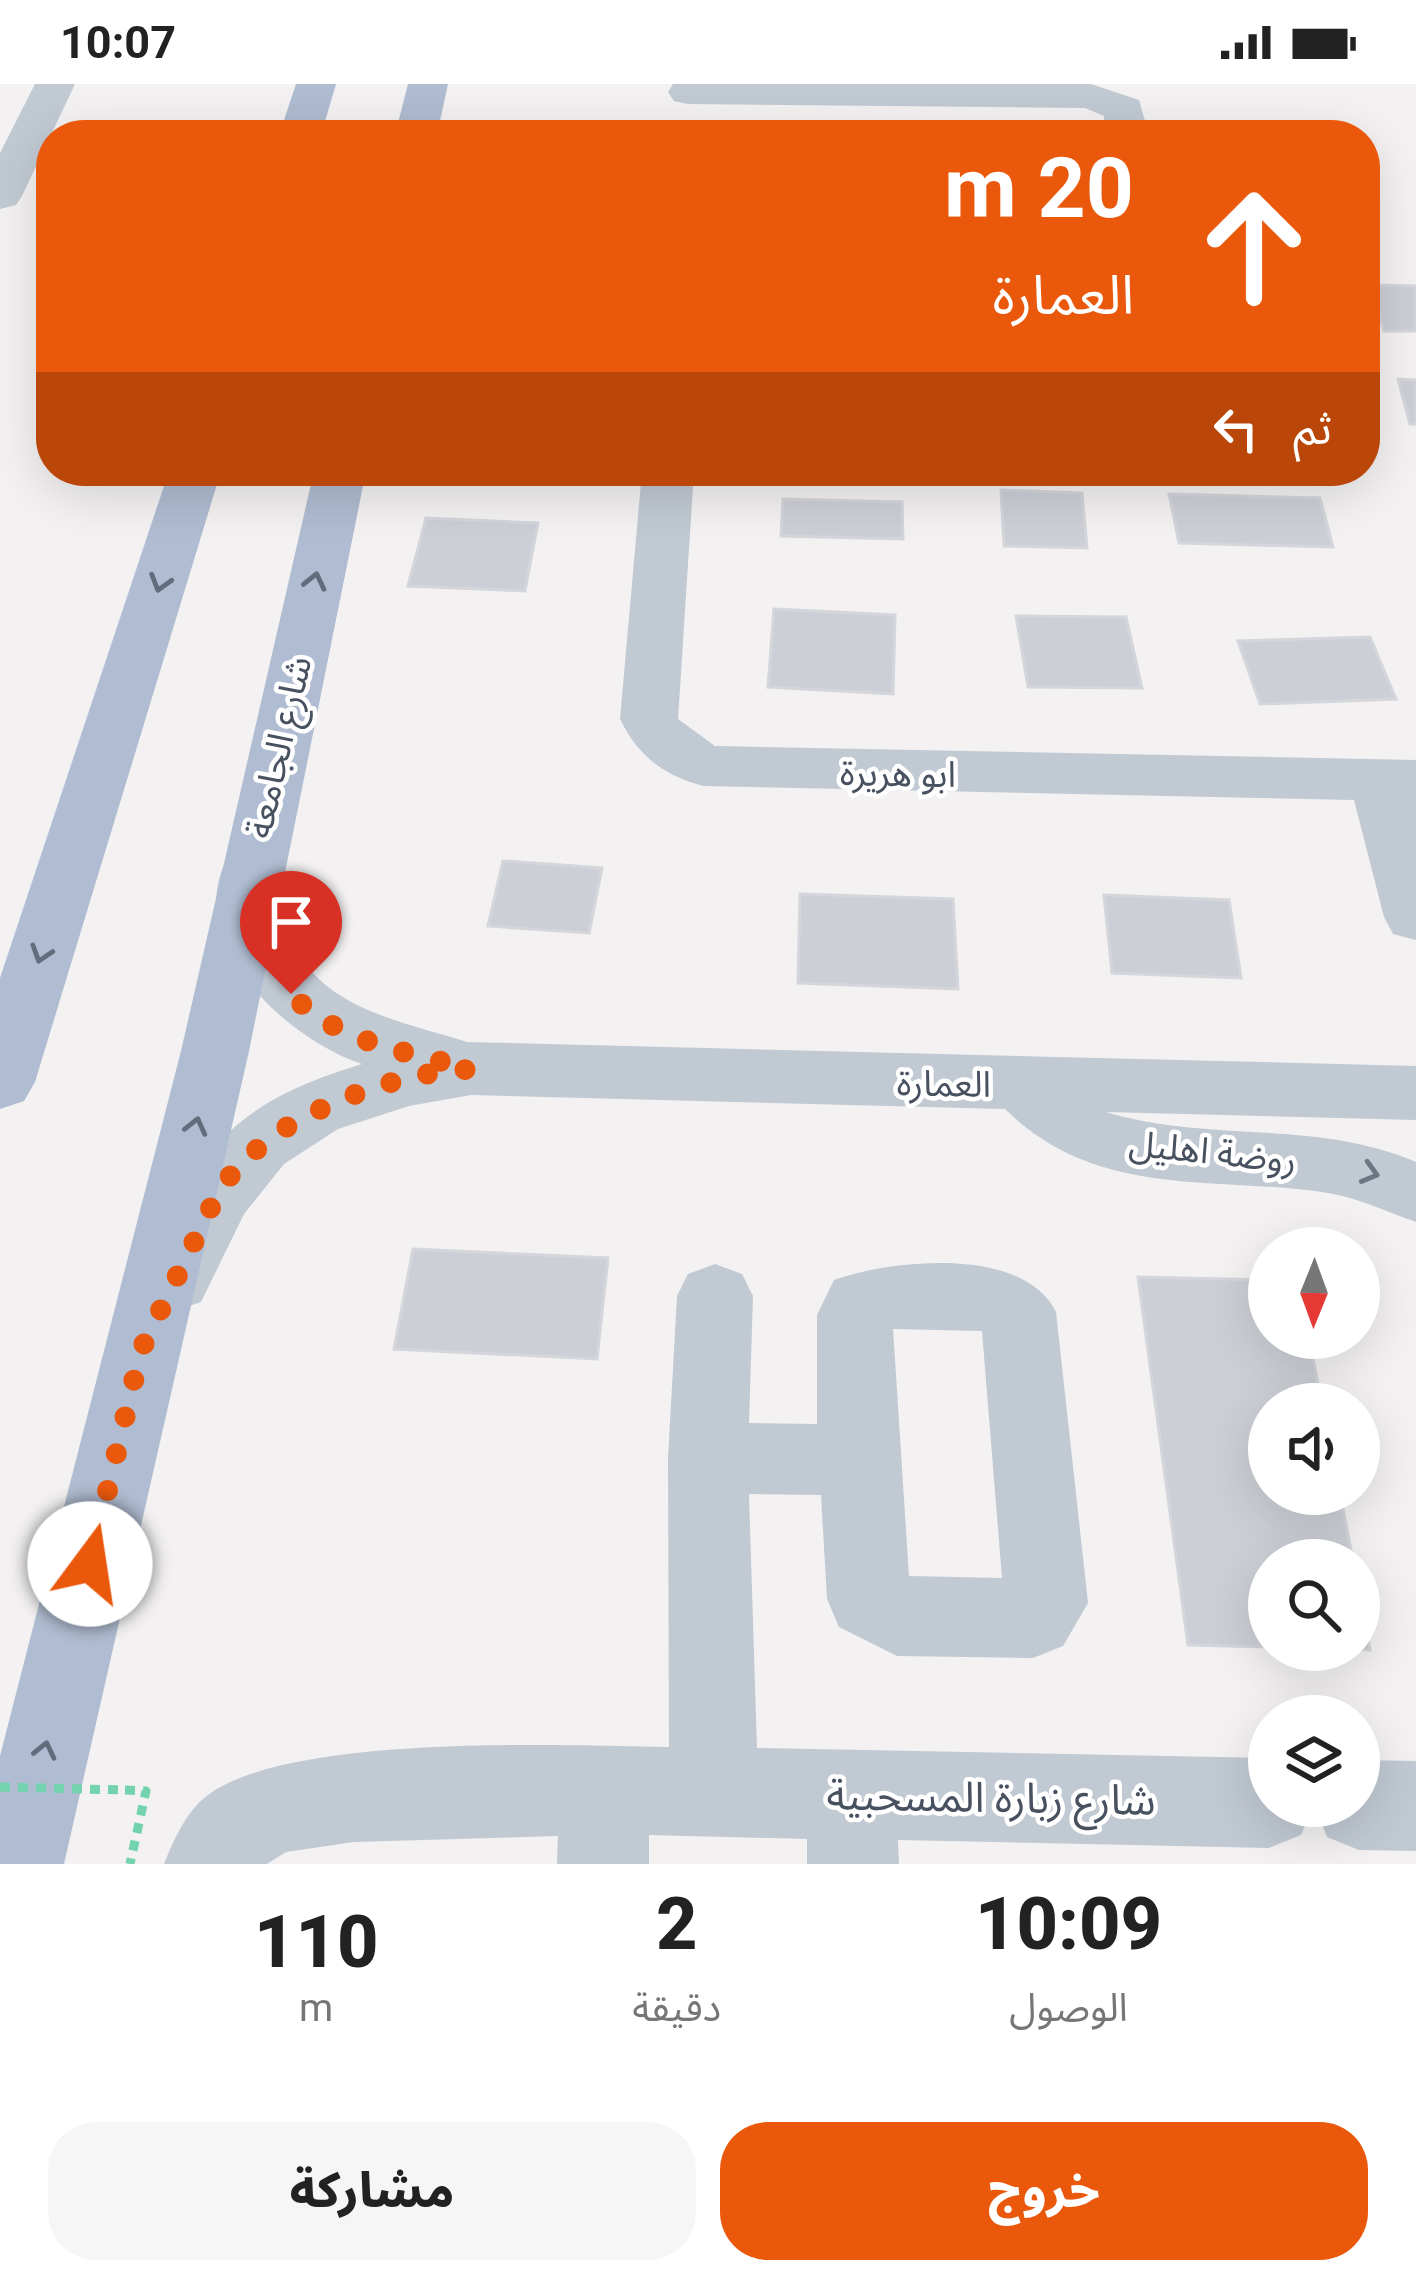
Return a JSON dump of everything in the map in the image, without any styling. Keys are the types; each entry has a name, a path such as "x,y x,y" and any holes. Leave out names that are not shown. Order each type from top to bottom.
{"main road":[{"path":"305,120 316,84"},
{"path":"420,120 428,84"},
{"path":"0,1082 190,486"},
{"name":"شارع الجامعة","path":"18,1864 215,1051 337,486"}],"street":[{"path":"37,120 55,84"},
{"path":"687,120 688,88 1111,100 1128,120"},
{"path":"945,94 1001,120"},
{"path":"0,196 36,123"},
{"name":"ابو هريرة","path":"667,486 649,719 660,740 703,766 1397,780"},
{"path":"1397,780 1416,917"},
{"name":"العمارة","path":"260,828 248,887 252,916 268,959 291,994 310,1013 361,1040 471,1069"},
{"name":"العمارة","path":"141,1350 216,1197 239,1163 285,1128 338,1100 411,1076 471,1069 1416,1093"},
{"name":"روضة اهليل","path":"1023,1084 1087,1135 1132,1146 1335,1164 1381,1174 1416,1193"},
{"path":"714,1791 709,1442 715,1296"},
{"path":"709,1442 858,1446"},
{"name":"شارع زبارة المسحبية","path":"210,1864 239,1827 280,1808 354,1797 603,1827 714,1791 853,1829 1248,1804"},
{"path":"1380,1805 1416,1806"}],"path":[{"path":"0,1787 146,1791 130,1864"}],"building":[{"path":"1380,285 1416,286 1416,331 1384,331"},
{"path":"1398,379 1416,380 1416,424 1410,424"},
{"path":"1001,490 1082,493 1087,548 1004,546"},
{"path":"1169,494 1320,498 1333,547 1179,543"},
{"path":"783,499 902,502 903,539 781,536"},
{"path":"426,518 538,523 525,591 408,586"},
{"path":"774,609 895,615 893,694 768,687"},
{"path":"1016,616 1126,617 1142,688 1028,687"},
{"path":"1370,637 1396,699 1260,704 1238,641"},
{"path":"503,861 602,868 589,933 488,926"},
{"path":"800,894 953,899 958,989 798,983"},
{"path":"1104,895 1229,900 1241,978 1112,973"},
{"path":"413,1249 608,1258 597,1359 394,1349"},
{"path":"1138,1277 1248,1280 1248,1359 1313,1359 1318,1383 1248,1383 1248,1515 1344,1515 1349,1539 1248,1539 1248,1646 1188,1645"}],"route":[{"path":"90,1564 141,1350 216,1197 239,1163 285,1128 338,1100 411,1076 471,1069 361,1040 310,1013 291,994"}]}
